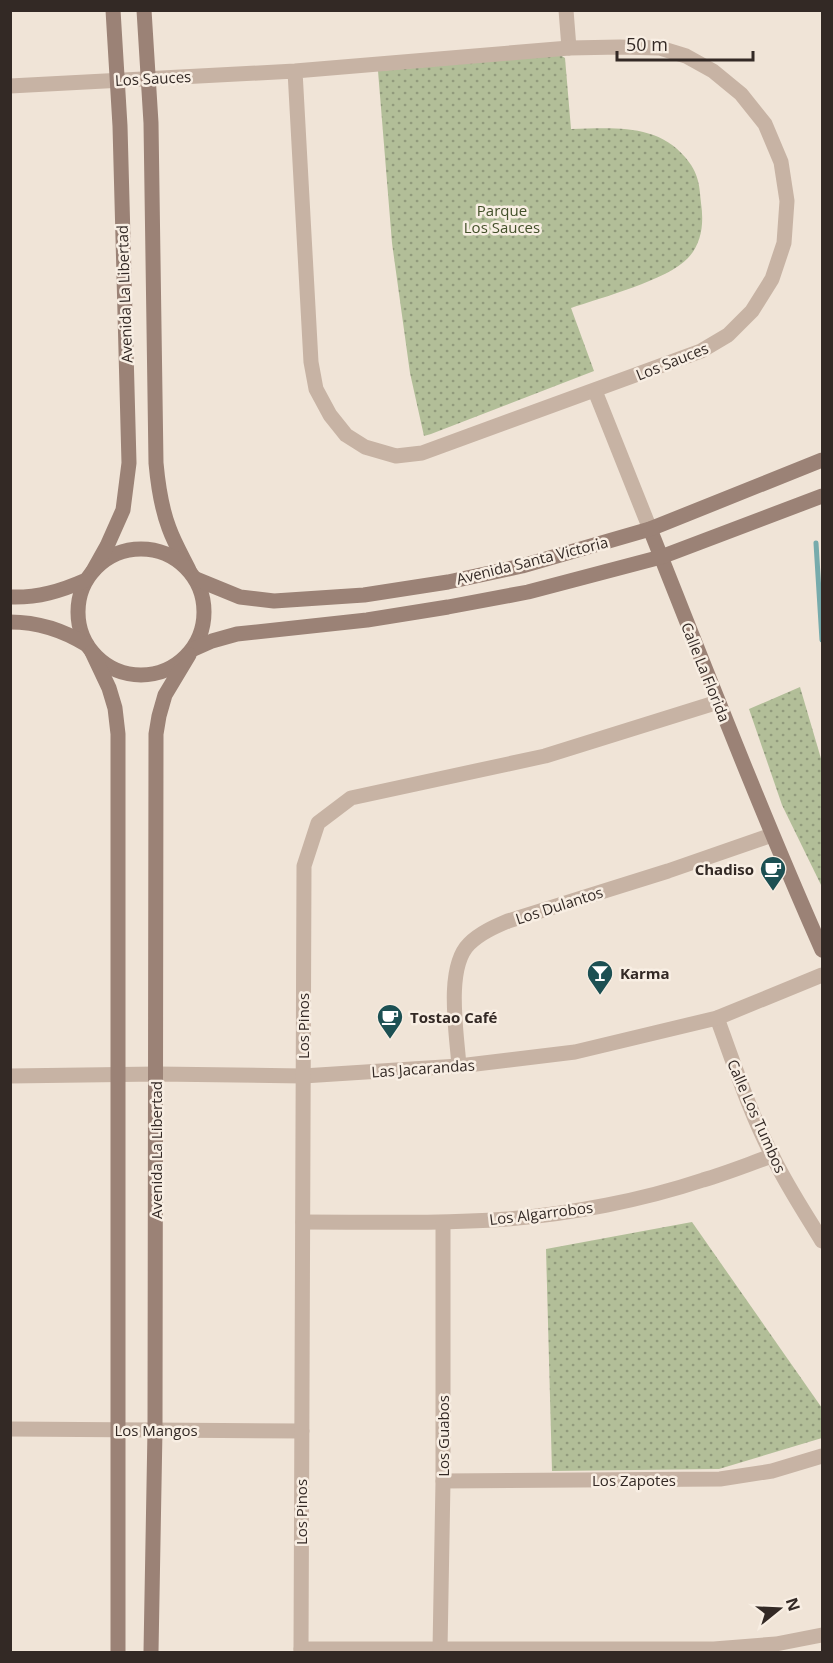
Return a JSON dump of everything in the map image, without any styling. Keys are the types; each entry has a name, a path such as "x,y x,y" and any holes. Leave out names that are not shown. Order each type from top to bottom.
{"main road":[{"name":"Avenida La Libertad","path":"90,575 107,546 123,510 129,463 113,10"},
{"name":"Avenida La Libertad","path":"144,10 152,134 156,463 166,520 192,575"},
{"name":"Avenida Santa Victoria","path":"192,575 240,597 274,601 364,595 448,582 522,566 650,529 822,460"},
{"name":"Avenida Santa Victoria","path":"192,652 212,641 237,634 367,620 528,592 661,557 822,496"},
{"name":"Calle La Florida","path":"650,529 772,835 822,950"},
{"path":"10,597 38,596 56,592 90,575 106,559 123,551 141,548 159,551 175,558 192,575 203,596 205,614 202,632 192,652 172,668 151,675 129,675 109,667 90,648 69,634 56,629 39,624 10,622"},
{"path":"90,575 80,596 78,612 80,629 109,688 115,708 118,735 118,1653"},
{"name":"Avenida La Libertad","path":"152,1653 157,1074 156,734 165,695 192,652"}],"street":[{"path":"566,10 569,48"},
{"name":"Los Sauces","path":"10,86 295,71 569,48 660,48 686,56 713,70 741,94 765,124 781,162 788,201 784,243 772,279 752,311 728,335 701,351 422,453 396,456 365,447 346,435 330,415 316,389 311,362 295,71"},
{"name":"Calle La Florida","path":"595,391 650,529"},
{"name":"Los Pinos","path":"301,1651 304,867 318,823 351,798 545,756 718,702"},
{"name":"Los Dulantos","path":"459,1066 453,996 458,965 467,946 486,931 508,921 668,871 772,835"},
{"name":"Las Jacarandas","path":"10,1076 157,1074 303,1076 459,1066 575,1052 717,1018 822,975"},
{"name":"Calle Los Tumbos","path":"717,1018 740,1081 772,1156 822,1241"},
{"name":"Los Algarrobos","path":"303,1222 443,1222 509,1219 646,1197 772,1156"},
{"name":"Los Guabos","path":"440,1650 443,1481 443,1222"},
{"name":"Los Mangos","path":"10,1429 302,1431"},
{"name":"Los Zapotes","path":"443,1481 720,1479 772,1471 822,1456"},
{"path":"301,1651 714,1651 776,1644 822,1635"}],"green space":[{"name":"Parque Los Sauces","path":"560,55 565,58 571,129 617,128 647,133 674,146 687,160 695,171 699,186 702,218 699,239 688,258 665,274 633,288 571,308 594,371 424,436 410,373 392,243 378,71"},
{"path":"800,687 822,762 822,887 782,805 749,709"},
{"path":"692,1222 822,1408 822,1438 719,1469 552,1471 546,1249"}],"waterway":[{"path":"816,543 822,640"}],"place":[{"name":"Chadiso","path":"773,892"},
{"name":"Karma","path":"600,996"},
{"name":"Tostao Café","path":"390,1040"}]}
